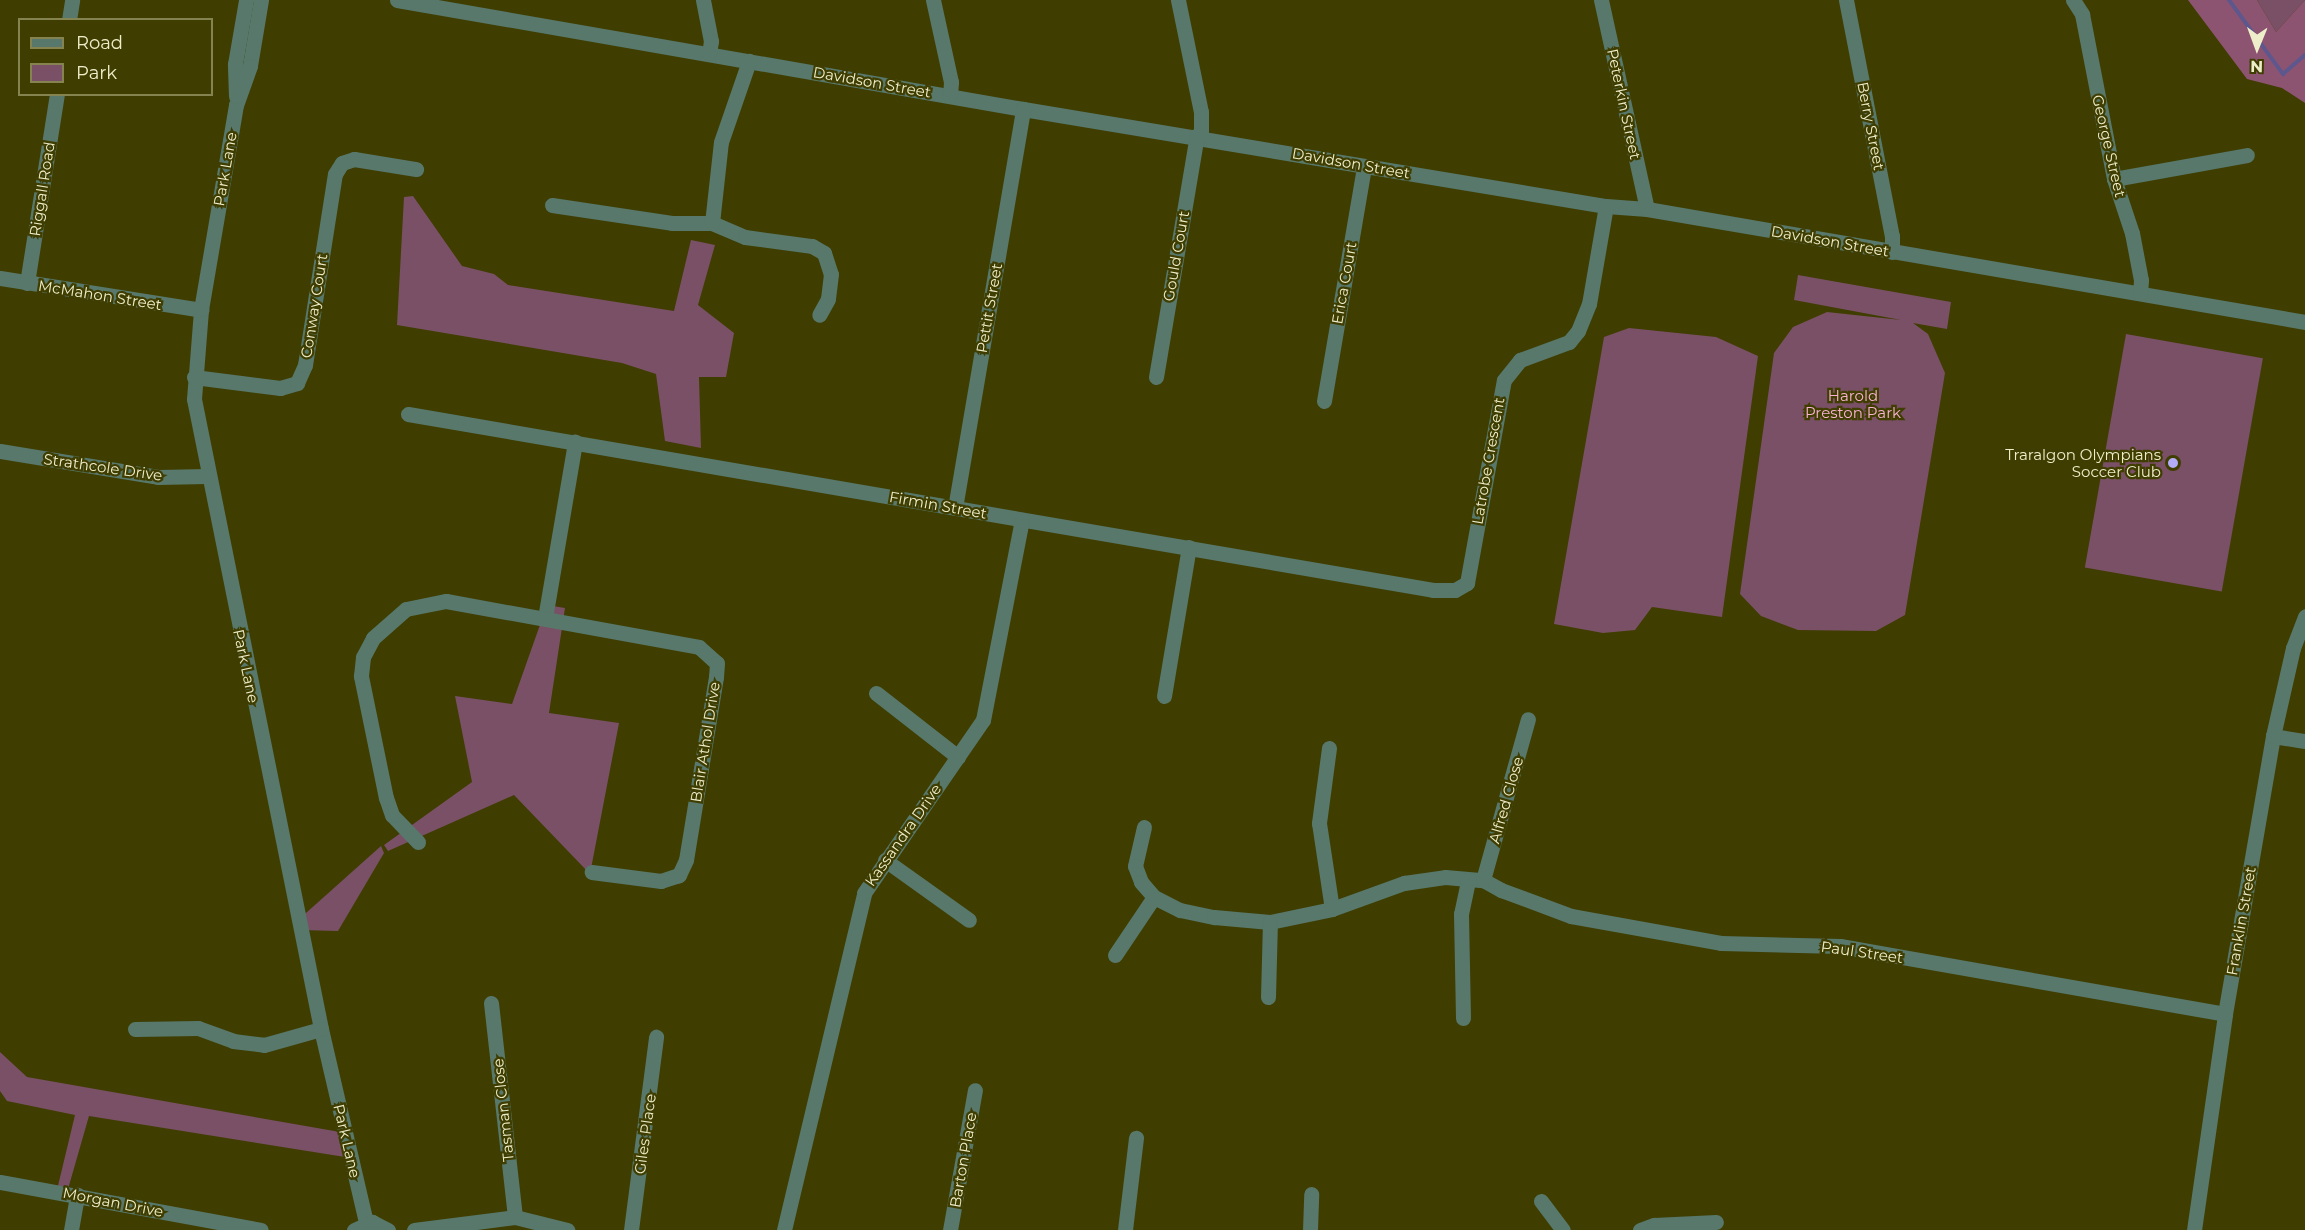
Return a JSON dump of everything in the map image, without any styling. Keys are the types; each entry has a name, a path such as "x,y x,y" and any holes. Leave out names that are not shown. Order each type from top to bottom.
{"street":[{"path":"69,18 72,0"},
{"name":"Park Lane","path":"236,105 235,64 246,0"},
{"name":"Park Lane","path":"261,0 250,66 236,105 201,310 194,399 207,476 360,1226 379,1223 388,1230"},
{"name":"Davidson Street","path":"397,0 1023,109 1199,136 1606,206 1647,209 2305,322"},
{"path":"703,0 711,41 709,53"},
{"path":"933,0 951,82 950,95"},
{"name":"Gould Court","path":"1156,377 1199,136 1201,112 1178,0"},
{"name":"Peterkin Street","path":"1601,0 1647,209"},
{"name":"Berry Street","path":"1846,0 1892,252"},
{"name":"George Street","path":"2073,0 2082,14 2114,179 2133,233 2141,280 2140,293"},
{"path":"712,223 721,142 749,61"},
{"name":"Riggall Road","path":"27,283 57,96"},
{"name":"Pettit Street","path":"955,508 1023,109"},
{"path":"2114,179 2247,155"},
{"name":"Conway Court","path":"194,377 280,388 297,383 305,365 335,174 340,160 354,159 416,169"},
{"name":"Erica Court","path":"1324,401 1364,166"},
{"path":"552,205 672,223 712,223 732,234 812,246 824,253 831,281 828,299 819,315"},
{"name":"Latrobe Crescent","path":"1467,583 1504,380 1520,360 1569,342 1578,331 1589,304 1606,206"},
{"name":"McMahon Street","path":"0,278 201,310"},
{"name":"Firmin Street","path":"408,414 1433,590 1455,590 1467,583"},
{"path":"545,618 575,442"},
{"name":"Strathcole Drive","path":"0,451 158,477 207,476"},
{"name":"Kassandra Drive","path":"784,1230 864,893 983,720 1022,520"},
{"path":"1164,696 1189,547"},
{"name":"Blair Athol Drive","path":"418,842 392,815 386,798 361,676 363,657 373,638 406,609 426,602 446,601 683,642 699,647 717,663 686,860 679,875 661,881 592,872"},
{"name":"Franklin Street","path":"2194,1230 2225,1014 2273,736 2293,648 2305,616"},
{"path":"876,693 958,757"},
{"name":"Alfred Close","path":"1463,1018 1461,914 1475,880 1528,719"},
{"path":"2273,736 2305,741"},
{"path":"1329,748 1319,823 1332,909"},
{"path":"1144,827 1135,866 1140,882 1154,897 1180,910 1270,922 1332,909 1404,883 1445,877 1475,880"},
{"path":"885,860 969,920"},
{"name":"Paul Street","path":"1475,880 1571,916 1721,943 1840,946 2225,1014"},
{"path":"1115,955 1154,897"},
{"path":"1268,997 1270,922"},
{"name":"Tasman Close","path":"491,1003 515,1217"},
{"path":"135,1029 198,1028 233,1041 264,1045 321,1029"},
{"name":"Giles Place","path":"630,1230 656,1037"},
{"name":"Barton Place","path":"950,1230 975,1090"},
{"path":"1125,1230 1136,1138"},
{"name":"Morgan Drive","path":"0,1182 261,1230"},
{"path":"1311,1194 1311,1230"},
{"path":"71,1230 77,1195"},
{"path":"1541,1201 1563,1230"},
{"path":"414,1230 515,1217 567,1230"},
{"path":"1640,1230 1654,1225 1716,1222"}],"green space":[{"path":"2257,0 2305,0 2276,32"},
{"path":"413,196 462,266 494,274 508,285 674,311 691,240 715,245 698,305 734,333 726,377 699,377 701,448 665,441 656,374 622,363 397,325 404,197"},
{"name":"Harold Preston Park","path":"1798,275 1951,302 1947,329 1913,323 1928,334 1945,373 1905,615 1876,631 1798,630 1761,616 1740,594 1774,353 1793,327 1827,312 1901,320 1794,300"},
{"path":"1629,328 1716,337 1758,356 1722,617 1652,607 1635,630 1603,633 1554,624 1604,337"},
{"name":"Traralgon Olympians Soccer Club","path":"2126,334 2263,358 2222,592 2085,567"},
{"path":"547,605 565,608 549,713 619,723 590,874 514,795 388,851 384,845 472,782 455,696 512,704"},
{"path":"381,846 384,853 338,931 300,930 297,921"},
{"path":"0,1052 27,1077 340,1132 345,1157 89,1116 66,1196 56,1194 75,1115 7,1101 0,1091"}],"shaded area":[{"path":"2188,0 2257,0 2276,32 2305,0 2305,103 2282,88 2247,79"}],"waterway":[{"path":"2229,0 2283,74 2305,55"}],"place":[{"name":"Traralgon Olympians Soccer Club","path":"2173,463"}]}
